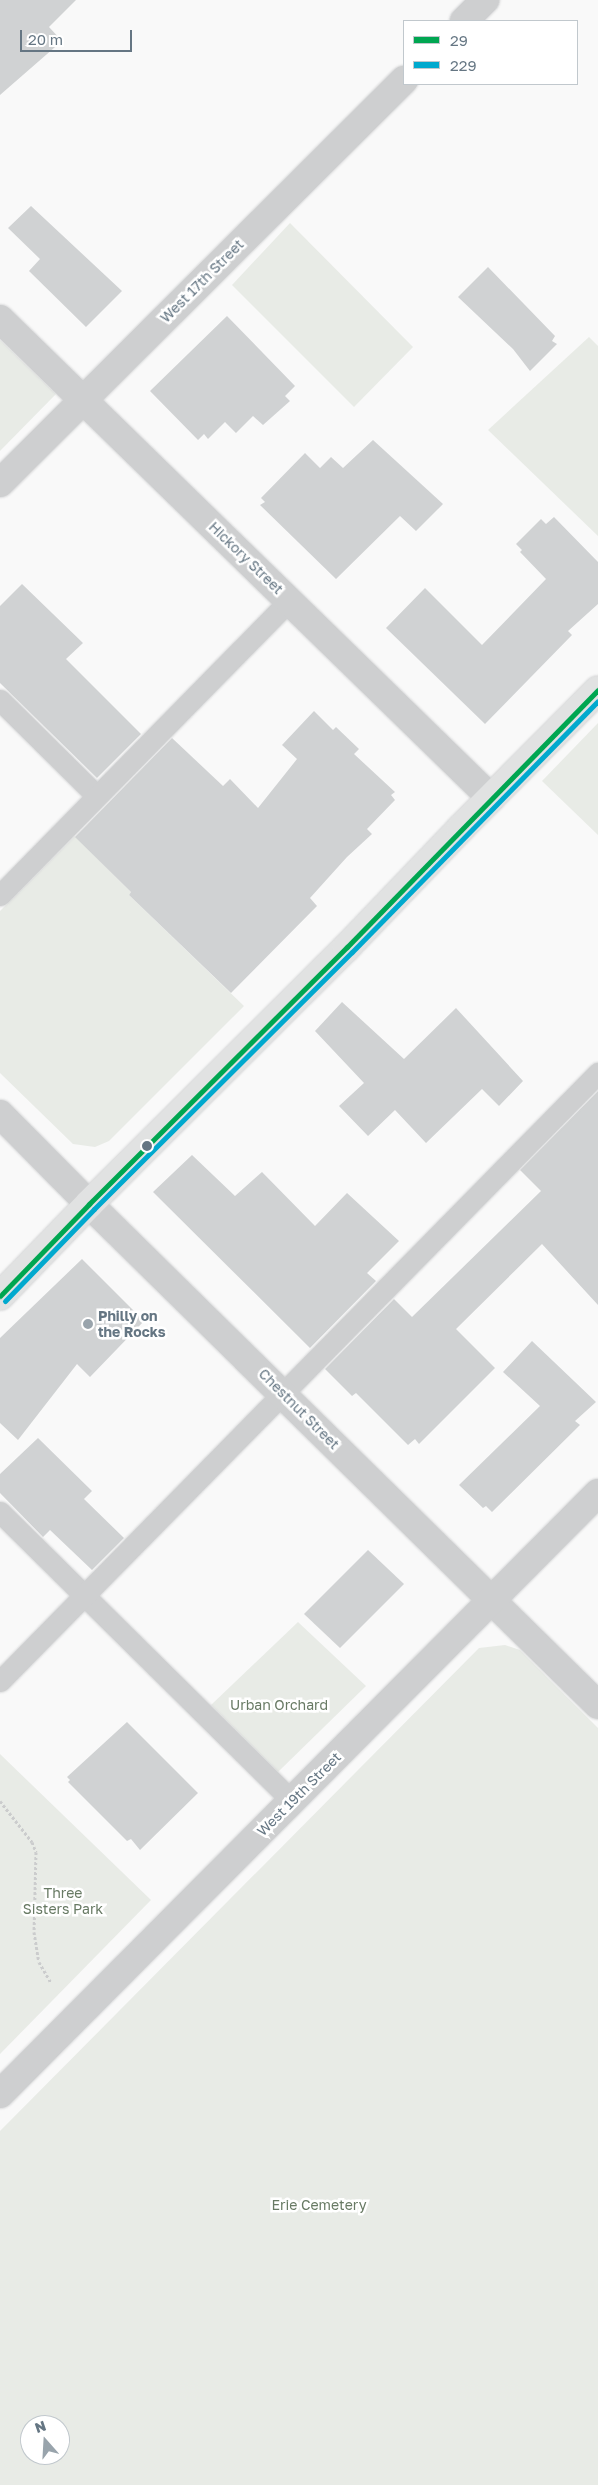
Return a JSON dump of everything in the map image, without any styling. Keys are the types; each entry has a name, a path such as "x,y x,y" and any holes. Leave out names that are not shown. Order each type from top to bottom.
{"main road":[{"path":"0,1296 89,1204 320,975 598,690"}],"street":[{"path":"465,20 485,0"},
{"name":"West 17th Street","path":"0,483 81,400 403,81"},
{"name":"Hickory Street","path":"0,319 491,798"},
{"name":"Chestnut Street","path":"0,1114 598,1705"},
{"name":"West 19th Street","path":"0,2094 598,1493"}],"lane":[{"path":"0,895 290,600"},
{"path":"0,700 97,796"},
{"path":"0,1681 598,1073"},
{"path":"0,1512 292,1801"}],"path":[{"path":"0,1801 32,1842 36,1852 34,1932 39,1962 51,1983"}],"green space":[{"path":"290,223 413,347 354,407 232,285"},
{"path":"589,337 598,346 598,536 488,430"},
{"path":"0,340 56,394 0,451"},
{"path":"598,723 598,835 542,781"},
{"path":"75,836 131,892 129,895 244,1006 109,1141 95,1147 73,1144 0,1073 0,911"},
{"name":"Urban Orchard","path":"298,1622 366,1686 278,1772 211,1705"},
{"name":"Erie Cemetery","path":"505,1645 520,1650 598,1728 598,2485 0,2485 0,2131 479,1648"},
{"name":"Three Sisters Park","path":"0,1754 151,1900 0,2054"}],"building":[{"path":"0,0 76,0 49,27 62,41 0,95"},
{"path":"31,206 122,291 86,327 29,271 40,259 8,228"},
{"path":"488,267 555,336 552,341 557,344 530,371 513,349 458,297"},
{"path":"227,316 295,386 285,396 290,401 263,425 253,416 236,433 225,422 208,439 204,434 198,440 150,391"},
{"path":"373,440 443,504 416,531 400,516 336,579 260,505 265,502 261,498 305,453 320,468 331,457 343,468"},
{"path":"554,517 598,562 598,604 568,631 572,635 485,724 386,628 425,588 482,645 546,579 520,552 522,550 516,544 541,519 546,524"},
{"path":"22,584 83,643 66,659 141,734 97,778 0,683 0,606"},
{"path":"314,711 333,730 336,727 359,749 354,754 395,792 391,795 395,800 367,829 372,834 347,857 310,898 317,906 231,993 129,895 131,892 75,837 172,738 223,786 230,779 258,808 297,759 282,745"},
{"path":"342,1002 404,1059 456,1008 523,1081 499,1106 482,1089 426,1143 395,1110 368,1136 339,1106 364,1083 315,1031"},
{"path":"598,1091 598,1305 542,1244 456,1329 495,1368 419,1444 415,1439 408,1445 356,1393 352,1396 325,1369 394,1299 412,1317 541,1191 520,1170"},
{"path":"192,1155 235,1196 262,1172 315,1226 347,1193 399,1241 367,1273 376,1281 310,1348 153,1192"},
{"path":"82,1259 144,1321 90,1377 77,1364 18,1440 0,1423 0,1338"},
{"path":"532,1341 596,1402 575,1421 580,1425 492,1512 486,1506 483,1508 459,1485 540,1406 503,1372"},
{"path":"38,1438 92,1491 84,1499 124,1538 92,1570 50,1530 43,1537 0,1493 0,1474"},
{"path":"368,1550 404,1584 340,1648 304,1614"},
{"path":"127,1722 198,1793 140,1850 131,1839 127,1841 68,1782 70,1780 67,1777"}],"transit line":[{"name":"29","path":"0,1296 89,1204 347,947 598,690"},
{"name":"229","path":"5,1301 598,701"}],"place":[{"name":"Philly on the Rocks","path":"88,1324"}]}
